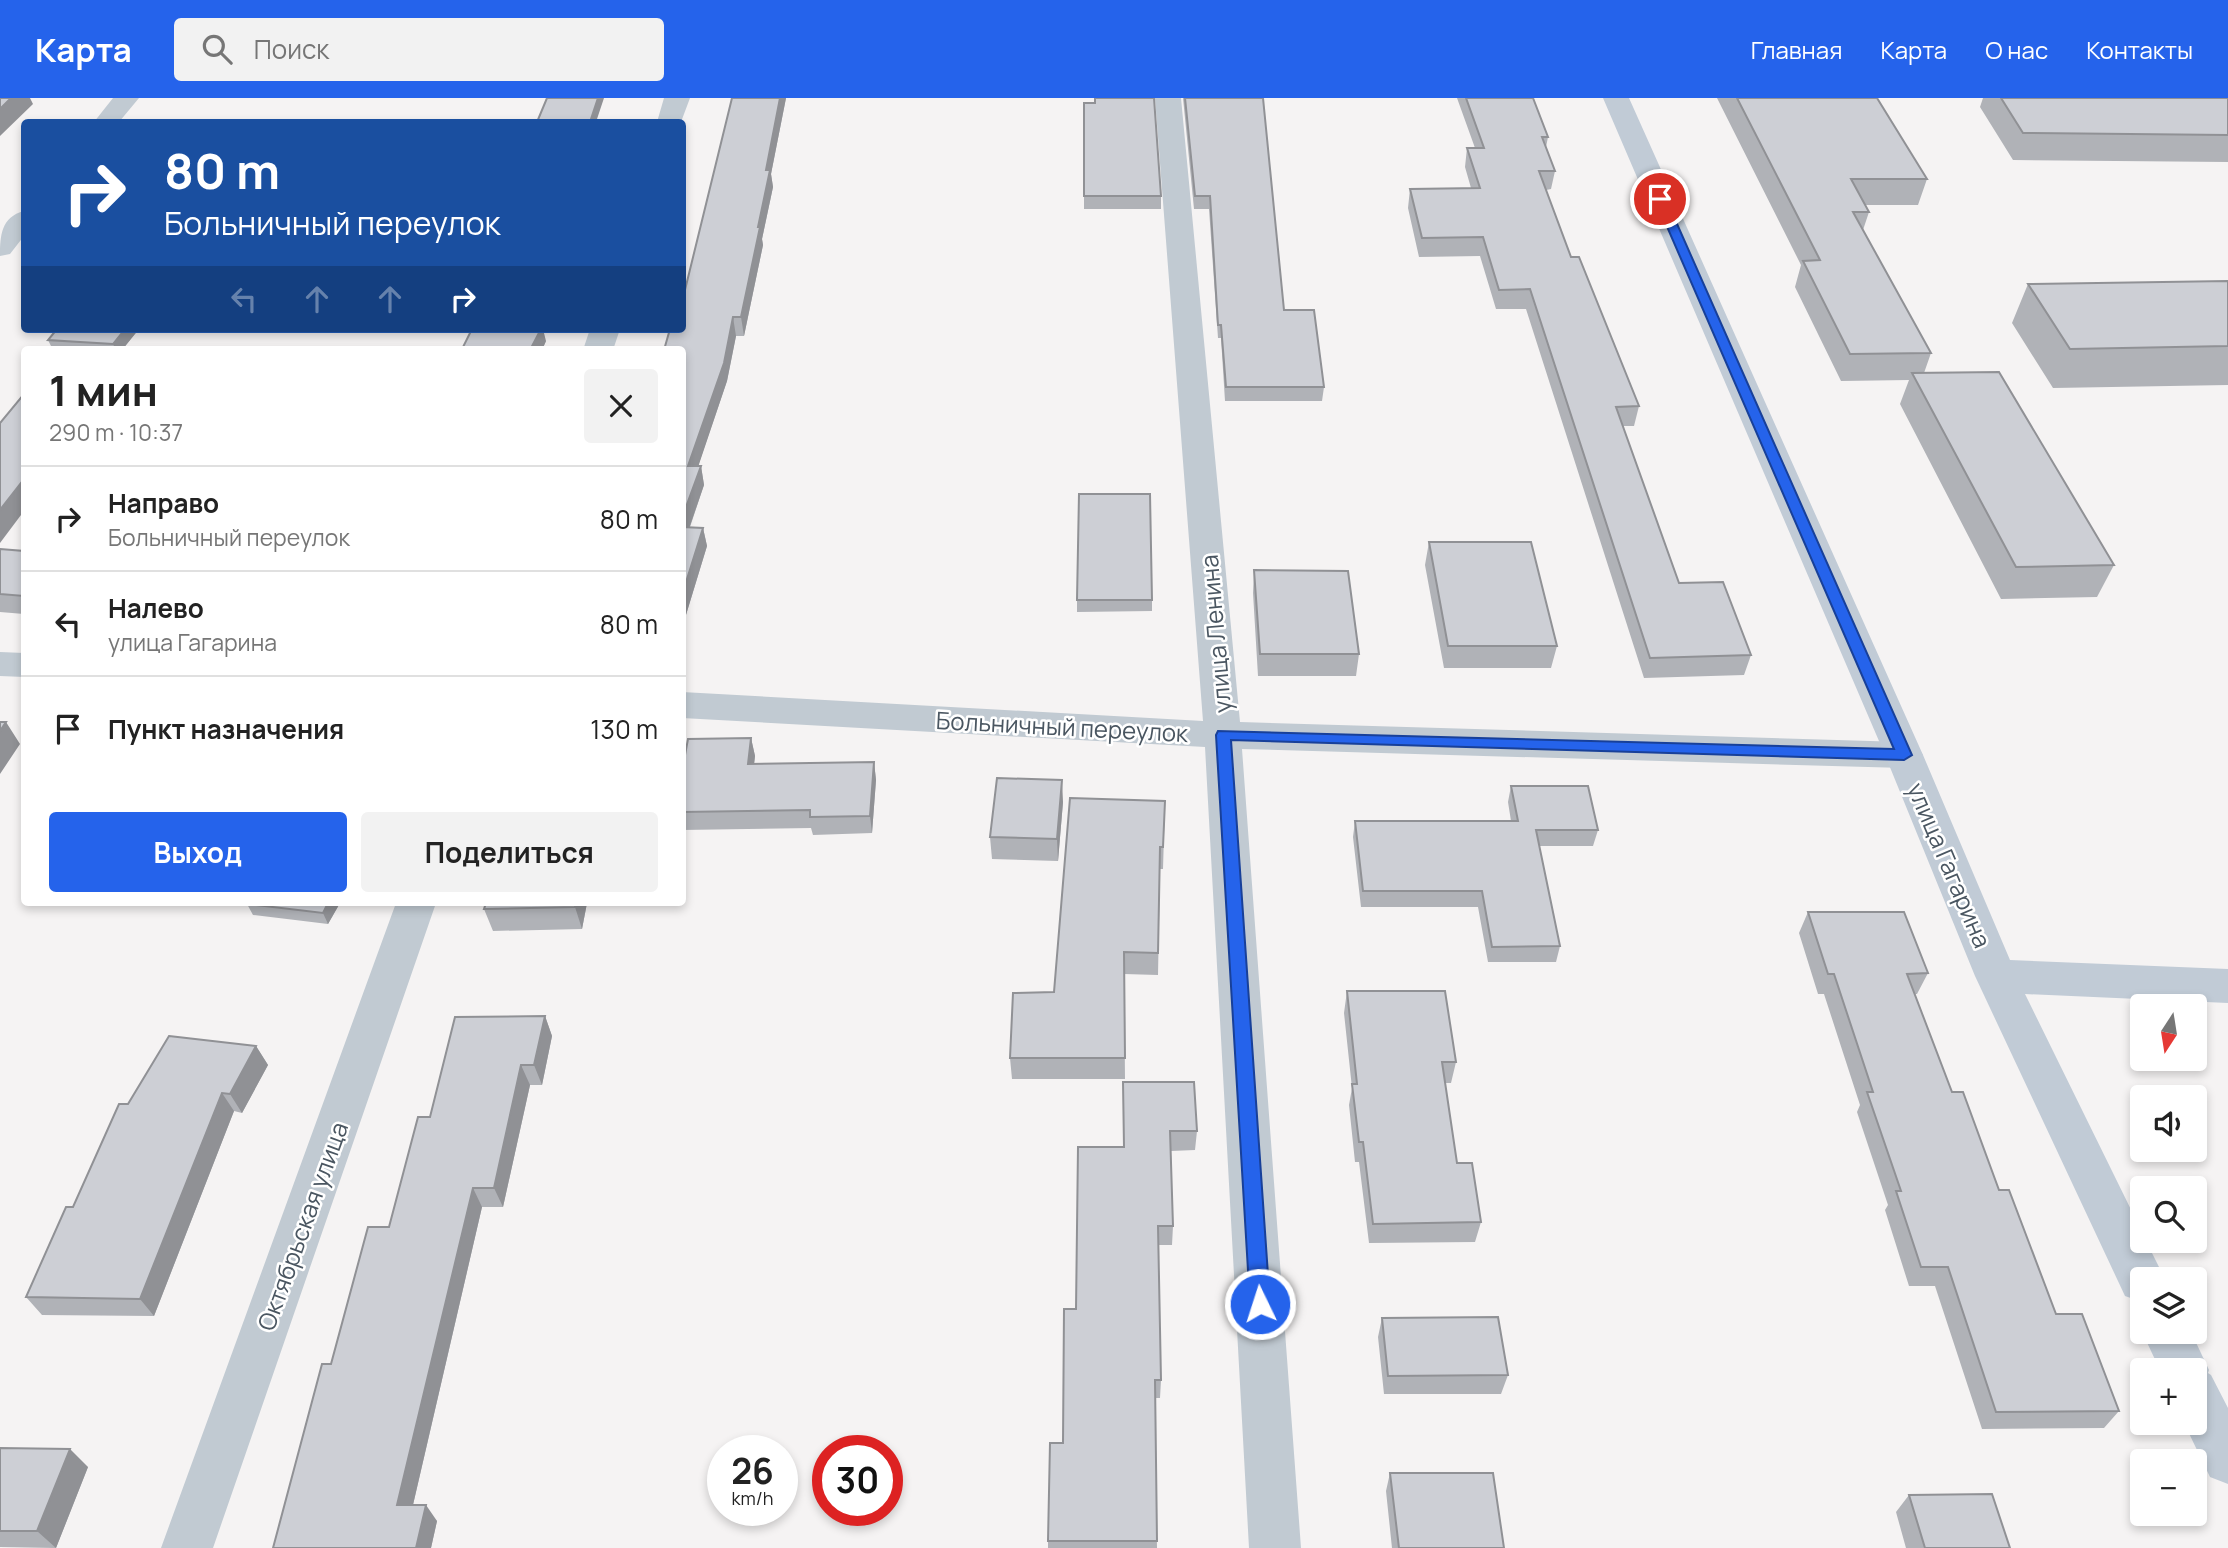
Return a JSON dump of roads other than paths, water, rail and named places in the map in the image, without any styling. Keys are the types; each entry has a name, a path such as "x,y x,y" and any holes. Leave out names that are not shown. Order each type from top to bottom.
{"main road":[{"name":"улица Гагарина","path":"1616,98 1904,755 1996,976 2135,1267"},
{"path":"1996,976 2228,986"},
{"path":"2207,1417 2228,1460"}],"street":[{"path":"108,119 126,98"},
{"path":"670,119 677,98"},
{"name":"улица Ленина","path":"1168,98 1223,735 1275,1548"},
{"path":"0,248 21,223"},
{"path":"0,664 21,665"},
{"name":"Больничный переулок","path":"686,705 1223,735 1904,755"},
{"name":"Октябрьская улица","path":"187,1548 415,906"}]}
